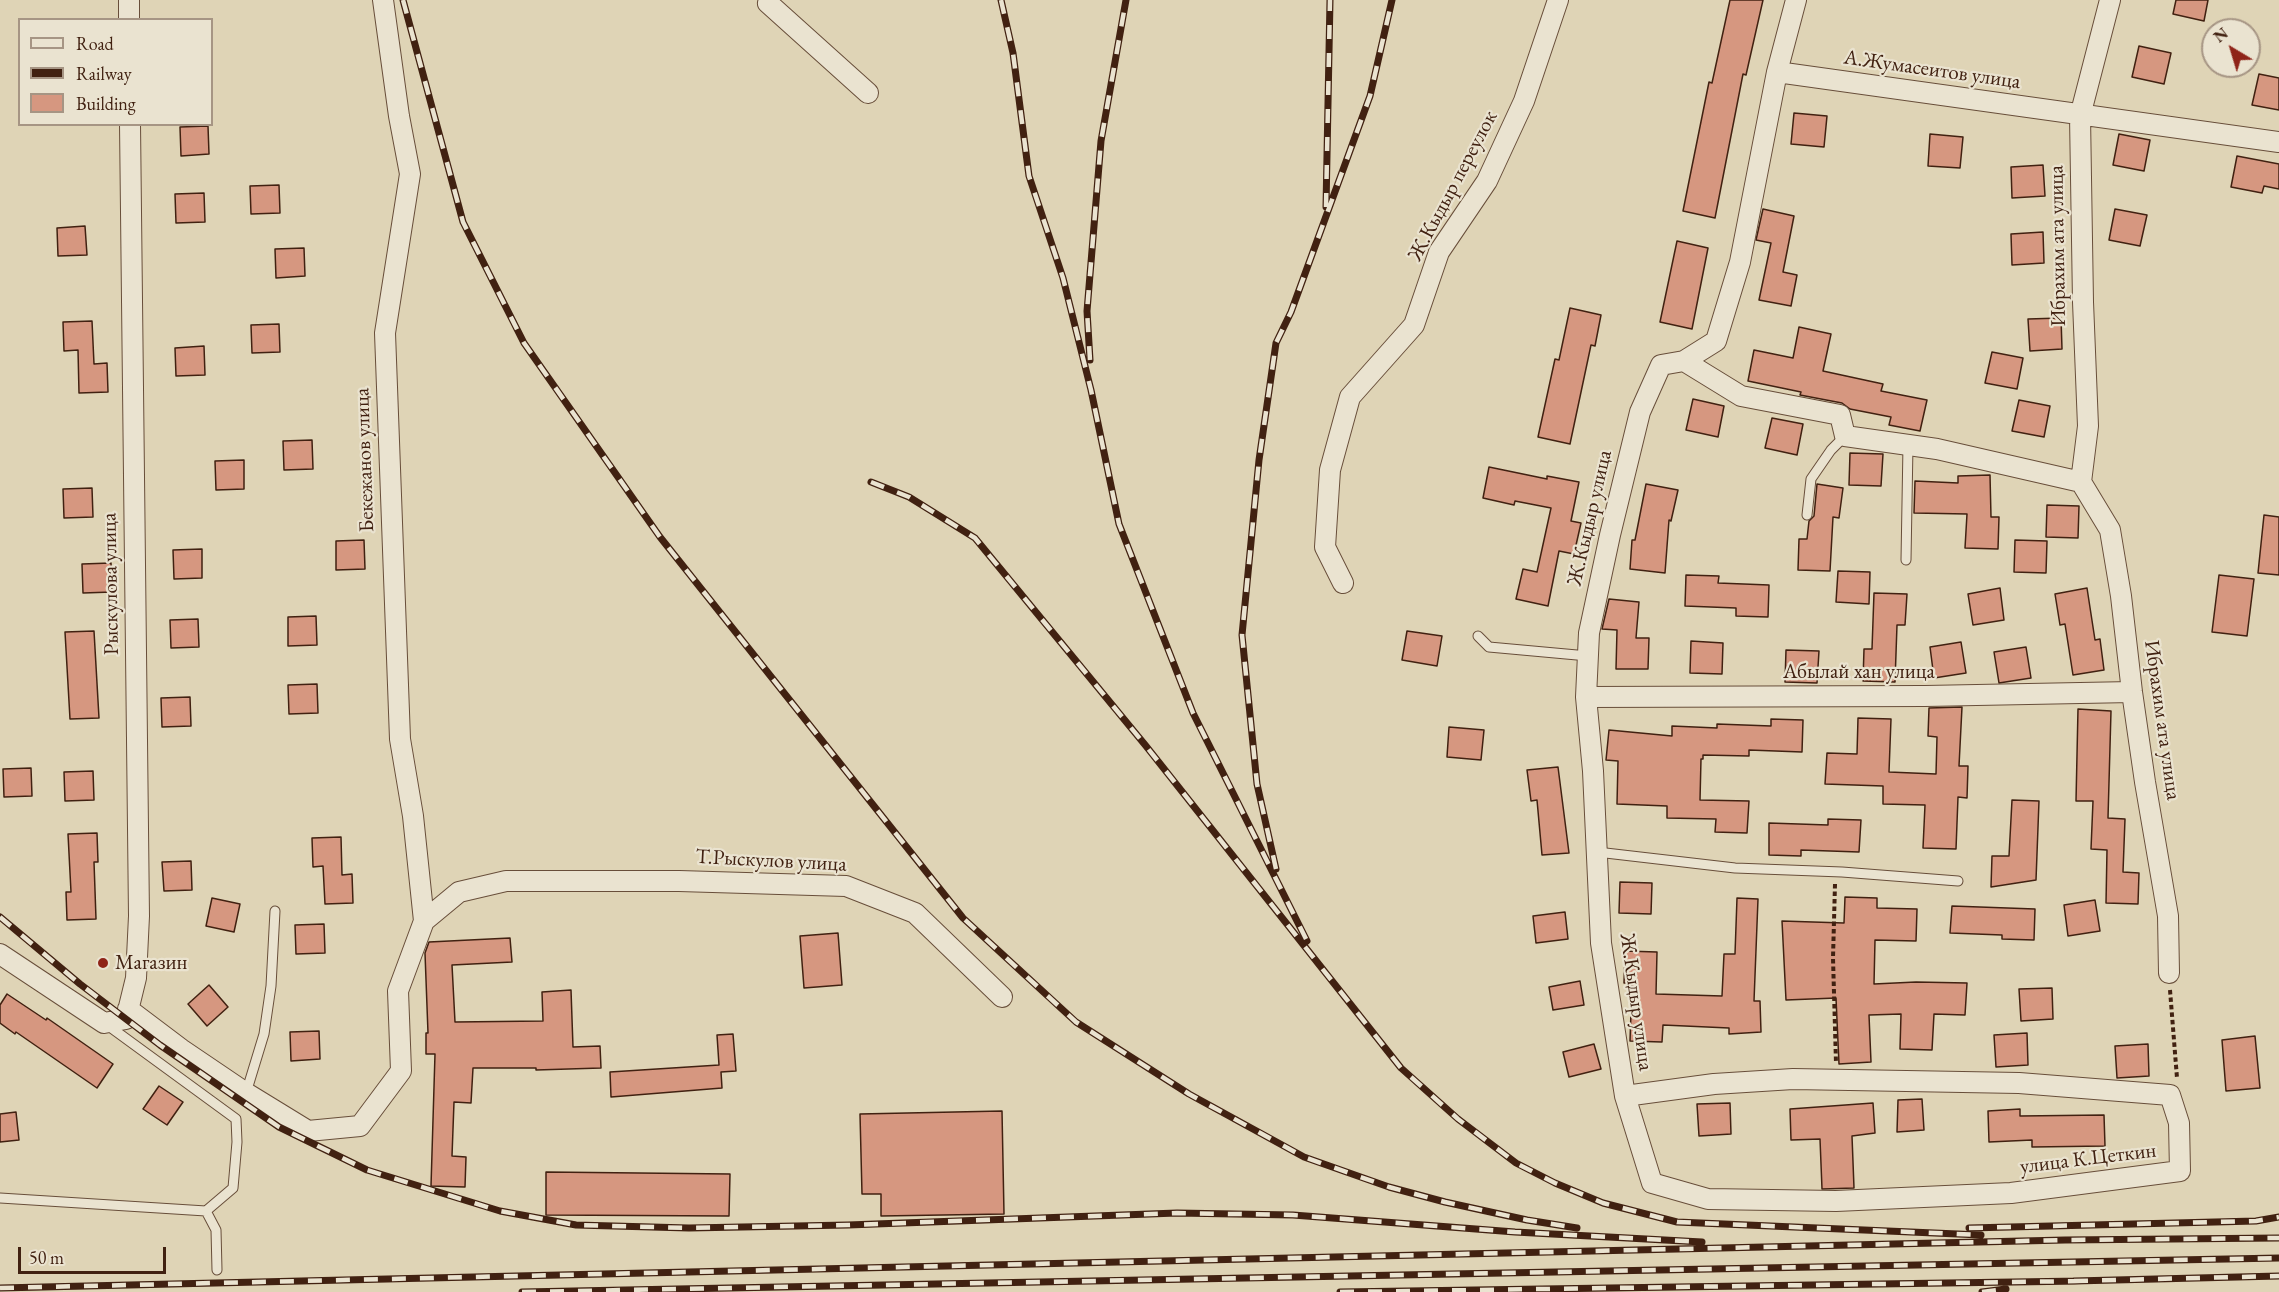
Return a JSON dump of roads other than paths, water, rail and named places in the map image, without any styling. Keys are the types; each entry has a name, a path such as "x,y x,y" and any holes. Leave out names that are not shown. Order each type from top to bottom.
{"street":[{"path":"129,0 129,18"},
{"name":"Бекежанов улица","path":"246,1093 308,1131 360,1126 401,1071 398,991 424,921 413,816 400,739 385,333 410,174 399,116 383,0"},
{"path":"769,0 768,3 868,93"},
{"name":"Ж.Кыдыр переулок","path":"1343,583 1325,548 1329,470 1350,397 1414,325 1439,252 1487,182 1524,101 1558,0"},
{"name":"Ж.Кыдыр улица","path":"1625,1096 1601,943 1586,697 1589,633 1640,412 1661,365 1684,361 1716,341 1740,262 1778,72 1796,0"},
{"path":"2080,116 2110,0"},
{"name":"А.Жумасеитов улица","path":"1778,72 2279,142"},
{"name":"Ибрахим ата улица","path":"2080,116 2082,302 2088,426 2080,482 2110,530 2121,596 2132,692 2168,916 2169,973"},
{"name":"Рыскулова улица","path":"128,1009 136,978 140,916 130,126"},
{"path":"1684,361 1741,396 1840,415 1845,436 1937,449 2080,482"},
{"name":"Абылай хан улица","path":"1586,697 1925,696 2132,692"},
{"name":"Бекежанов улица","path":"424,921 459,892 506,881 679,881"},
{"name":"Т.Рыскулов улица","path":"679,881 846,886 915,913 1002,997"},
{"path":"0,954 104,1023 126,1019 128,1009 181,1049 246,1093"},
{"name":"улица К.Цеткин","path":"1793,1079 2019,1083 2170,1095 2179,1123 2180,1171 2011,1193 1836,1201 1708,1199 1652,1183 1625,1096 1714,1084 1793,1079"}],"lane":[{"path":"1807,515 1811,479 1831,450 1845,436"},
{"path":"1906,560 1908,445"},
{"path":"1478,636 1489,647 1588,656"},
{"path":"1597,852 1735,868 1835,872 1958,881"},
{"path":"246,1093 264,1034 271,986 275,911"},
{"path":"0,1198 206,1211 232,1188 237,1142 236,1119 104,1023"},
{"path":"206,1211 216,1230 217,1270"}],"railway":[{"path":"403,0 463,222 524,343 660,537 963,918 1076,1022 1189,1094 1304,1157 1389,1187 1445,1202 1527,1220 1577,1228"},
{"path":"1001,0 1013,53 1029,176 1063,278 1091,390 1119,524 1193,713 1307,941"},
{"path":"1090,360 1087,311 1101,141 1126,0"},
{"path":"1326,207 1330,0"},
{"path":"1276,869 1257,784 1242,635 1259,460 1276,343 1291,312 1370,96 1392,0"},
{"path":"871,482 909,497 975,538 1146,746 1401,1068 1458,1119 1516,1163 1555,1183 1603,1203 1677,1222 1981,1235"},
{"path":"0,917 80,984 160,1045 279,1127 367,1170 500,1211 576,1225 689,1228 848,1225 1177,1213 1293,1215 1515,1232 1702,1242"},
{"path":"1969,1228 2256,1221 2279,1217"},
{"path":"0,1288 2065,1240 2279,1238"},
{"path":"522,1292 2279,1258"},
{"path":"2074,1281 2279,1276"},
{"path":"1340,1292 2081,1281"},
{"path":"1982,1292 2006,1289"}],"place":[{"name":"Магазин","path":"103,963"}]}
